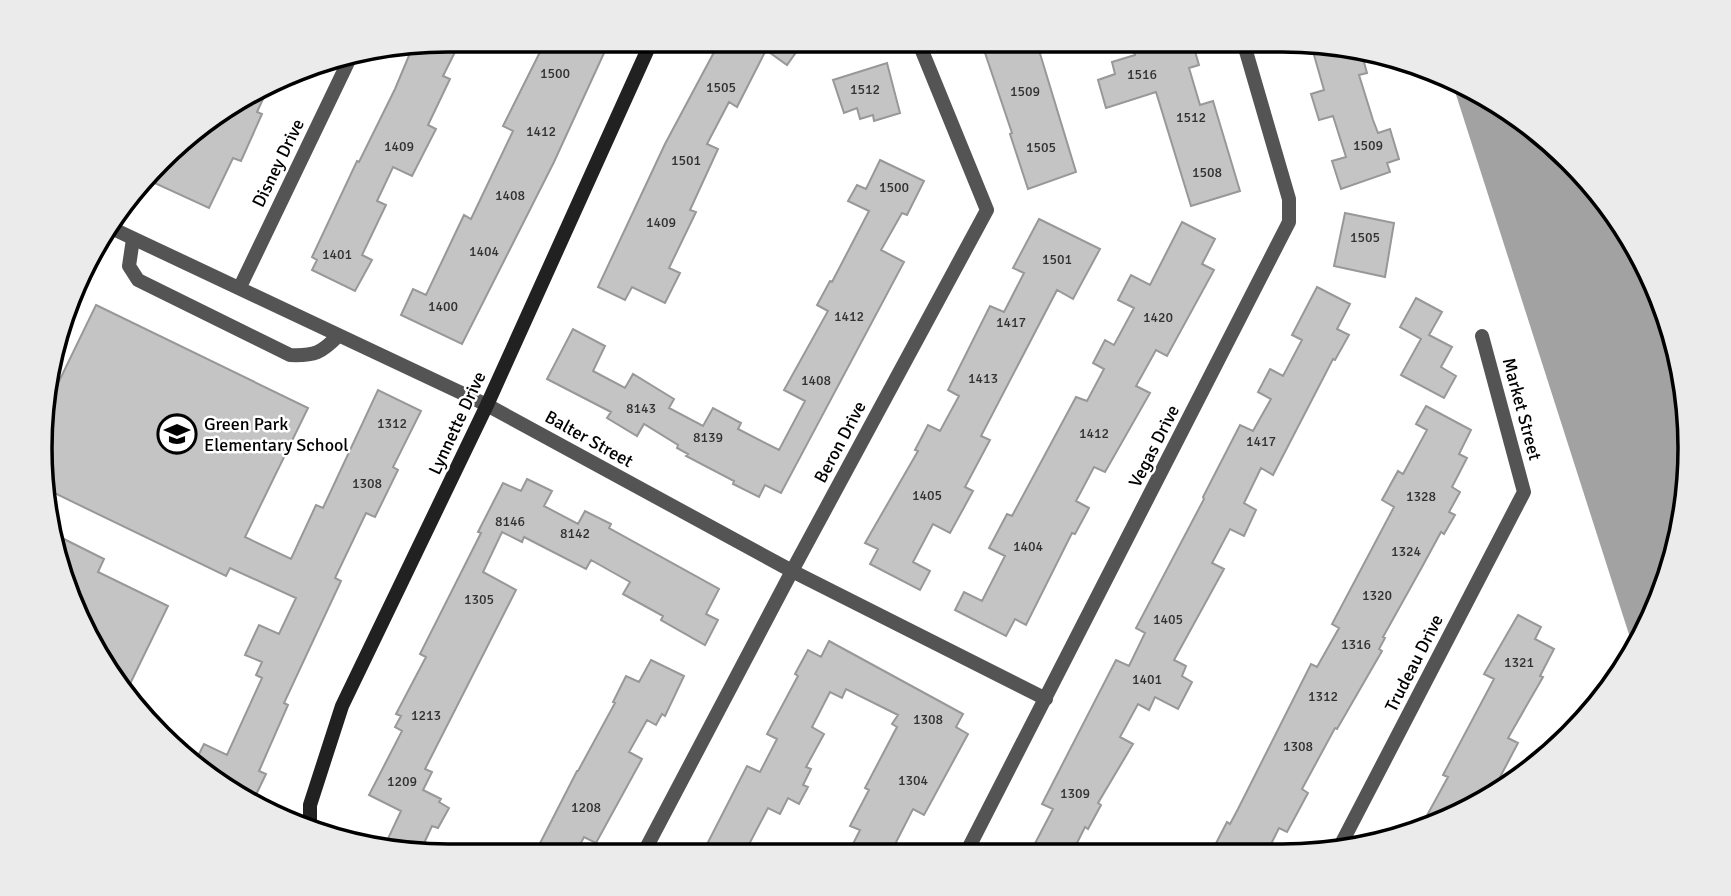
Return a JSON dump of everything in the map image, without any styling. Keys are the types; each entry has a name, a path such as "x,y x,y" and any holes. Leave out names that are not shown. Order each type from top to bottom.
{"street":[{"name":"Lynnette Drive","path":"310,818 310,805 342,706 487,405 647,52"},
{"name":"Beron Drive","path":"648,844 987,210 922,52"},
{"name":"Vegas Drive","path":"971,844 1289,222 1289,199 1246,52"},
{"name":"Disney Drive","path":"240,288 346,66"},
{"name":"Balter Street","path":"117,231 487,405 792,571 1046,699"},
{"path":"133,239 130,266 138,280 290,355 308,356 322,352 338,336"},
{"name":"Market Street","path":"1482,336 1524,492"},
{"name":"Trudeau Drive","path":"1344,839 1524,492"}],"shaded area":[{"path":"1455,92 1503,119 1563,168 1612,228 1638,273 1651,303 1671,371 1678,422 1678,474 1671,525 1658,575 1630,638"}],"building":[{"path":"455,52 443,76 450,79 428,125 436,129 412,176 393,167 377,201 386,205 362,255 372,260 355,291 312,270 317,260 312,257 357,161 359,162 409,54"},
{"path":"540,52 604,52 554,162 462,344 401,315 413,289 426,295 464,215 471,219 513,131 503,126"},
{"path":"714,52 765,52 737,107 729,102 707,144 718,149 690,210 696,212 669,268 680,273 665,303 632,287 625,300 598,287 665,144"},
{"path":"769,52 796,52 787,65"},
{"path":"985,52 1040,52 1076,172 1028,189 1010,134 1012,133"},
{"path":"1134,52 1195,52 1199,65 1189,68 1200,105 1213,101 1240,191 1191,206 1156,92 1106,108 1098,80 1115,74 1112,62 1135,55"},
{"path":"1314,54 1364,61 1367,73 1359,75 1373,120 1378,133 1390,129 1399,159 1387,163 1390,172 1341,189 1332,161 1346,157 1333,116 1319,120 1311,94 1324,90"},
{"path":"887,63 900,113 874,121 873,115 860,119 857,108 844,113 833,80"},
{"path":"263,98 257,112 262,114 241,161 233,158 209,208 155,183 207,134"},
{"path":"880,160 924,181 907,215 902,213 881,250 904,262 781,493 765,485 759,497 686,456 688,454 677,448 678,445 644,424 637,436 607,418 611,412 547,379 573,329 605,346 593,371 625,388 633,374 674,399 669,408 703,426 713,408 741,423 738,429 779,450 805,401 784,390 828,311 817,305 869,211 848,201 857,185 866,189"},
{"path":"1345,213 1394,223 1385,277 1334,266"},
{"path":"1039,219 1100,249 1073,299 1057,290 981,436 990,440 965,487 973,491 950,533 933,524 913,562 930,571 920,590 870,564 878,549 865,543 918,451 915,450 928,425 940,431 959,396 948,390 990,306 1004,312 1024,273 1013,268"},
{"path":"1182,222 1215,239 1202,264 1214,270 1167,356 1156,350 1136,386 1150,393 1105,472 1094,467 1076,501 1089,508 1075,534 1072,533 1026,625 1015,619 1006,636 955,610 964,592 982,601 1005,556 989,548 1007,514 1012,516 1076,397 1087,401 1104,369 1093,363 1105,340 1114,345 1134,308 1118,300 1131,275 1150,285"},
{"path":"1317,287 1350,304 1337,329 1349,335 1335,360 1333,359 1273,475 1261,468 1244,503 1256,510 1244,536 1230,529 1212,563 1224,569 1174,660 1186,666 1182,676 1192,682 1178,709 1155,697 1149,710 1138,704 1120,737 1133,744 1098,803 1101,805 1088,829 1085,827 1076,844 1035,844 1053,809 1042,804 1116,660 1129,666 1145,633 1136,628 1240,425 1253,431 1271,399 1258,392 1270,369 1283,376 1302,340 1292,335"},
{"path":"1416,298 1442,312 1429,335 1452,347 1441,367 1456,376 1444,398 1401,375 1421,339 1400,327"},
{"path":"96,305 308,408 245,537 291,559 316,505 323,508 378,390 421,411 393,467 398,470 375,517 366,513 335,578 341,581 284,703 288,705 259,771 266,774 256,794 199,755 204,744 227,755 262,678 256,675 262,662 245,655 259,625 279,634 296,598 230,568 226,576 55,493 52,448 58,383"},
{"path":"1426,406 1471,430 1459,454 1467,458 1452,487 1460,492 1449,512 1455,515 1444,534 1441,532 1383,637 1385,638 1379,649 1382,651 1302,789 1308,793 1287,832 1279,828 1271,844 1216,844 1227,822 1230,824 1238,809 1311,664 1317,667 1339,628 1332,624 1394,507 1382,500 1398,471 1403,474 1427,430 1416,424"},
{"path":"527,479 552,491 544,506 578,524 585,511 611,524 609,528 719,589 706,614 718,620 705,645 661,620 663,616 623,594 630,582 591,560 586,569 524,537 522,542 502,532 483,572 516,590 425,769 432,772 423,790 441,799 439,802 449,808 438,828 432,826 424,843 388,839 401,811 369,795 402,731 395,727 401,716 396,714 426,657 420,654 503,483 521,491"},
{"path":"63,539 104,559 98,572 168,606 130,684 93,623 73,575"},
{"path":"1518,615 1541,627 1535,639 1554,649 1540,676 1543,677 1508,738 1518,743 1499,779 1458,803 1427,816 1448,777 1443,775 1494,679 1484,674"},
{"path":"829,641 963,714 956,727 968,734 924,815 913,809 895,844 853,844 860,830 850,826 869,790 865,788 897,727 892,724 898,715 846,689 842,698 830,692 812,727 824,734 806,767 811,769 803,785 808,787 799,804 788,798 780,814 768,808 749,844 707,844 747,766 760,772 777,739 767,734 798,676 795,674 808,650 821,657"},
{"path":"651,660 684,676 665,716 662,714 656,725 647,720 629,752 642,759 596,843 584,837 580,844 540,844 615,703 613,702 626,676 639,682"}],"place":[{"name":"Green Park Elementary School","path":"177,434"}]}
